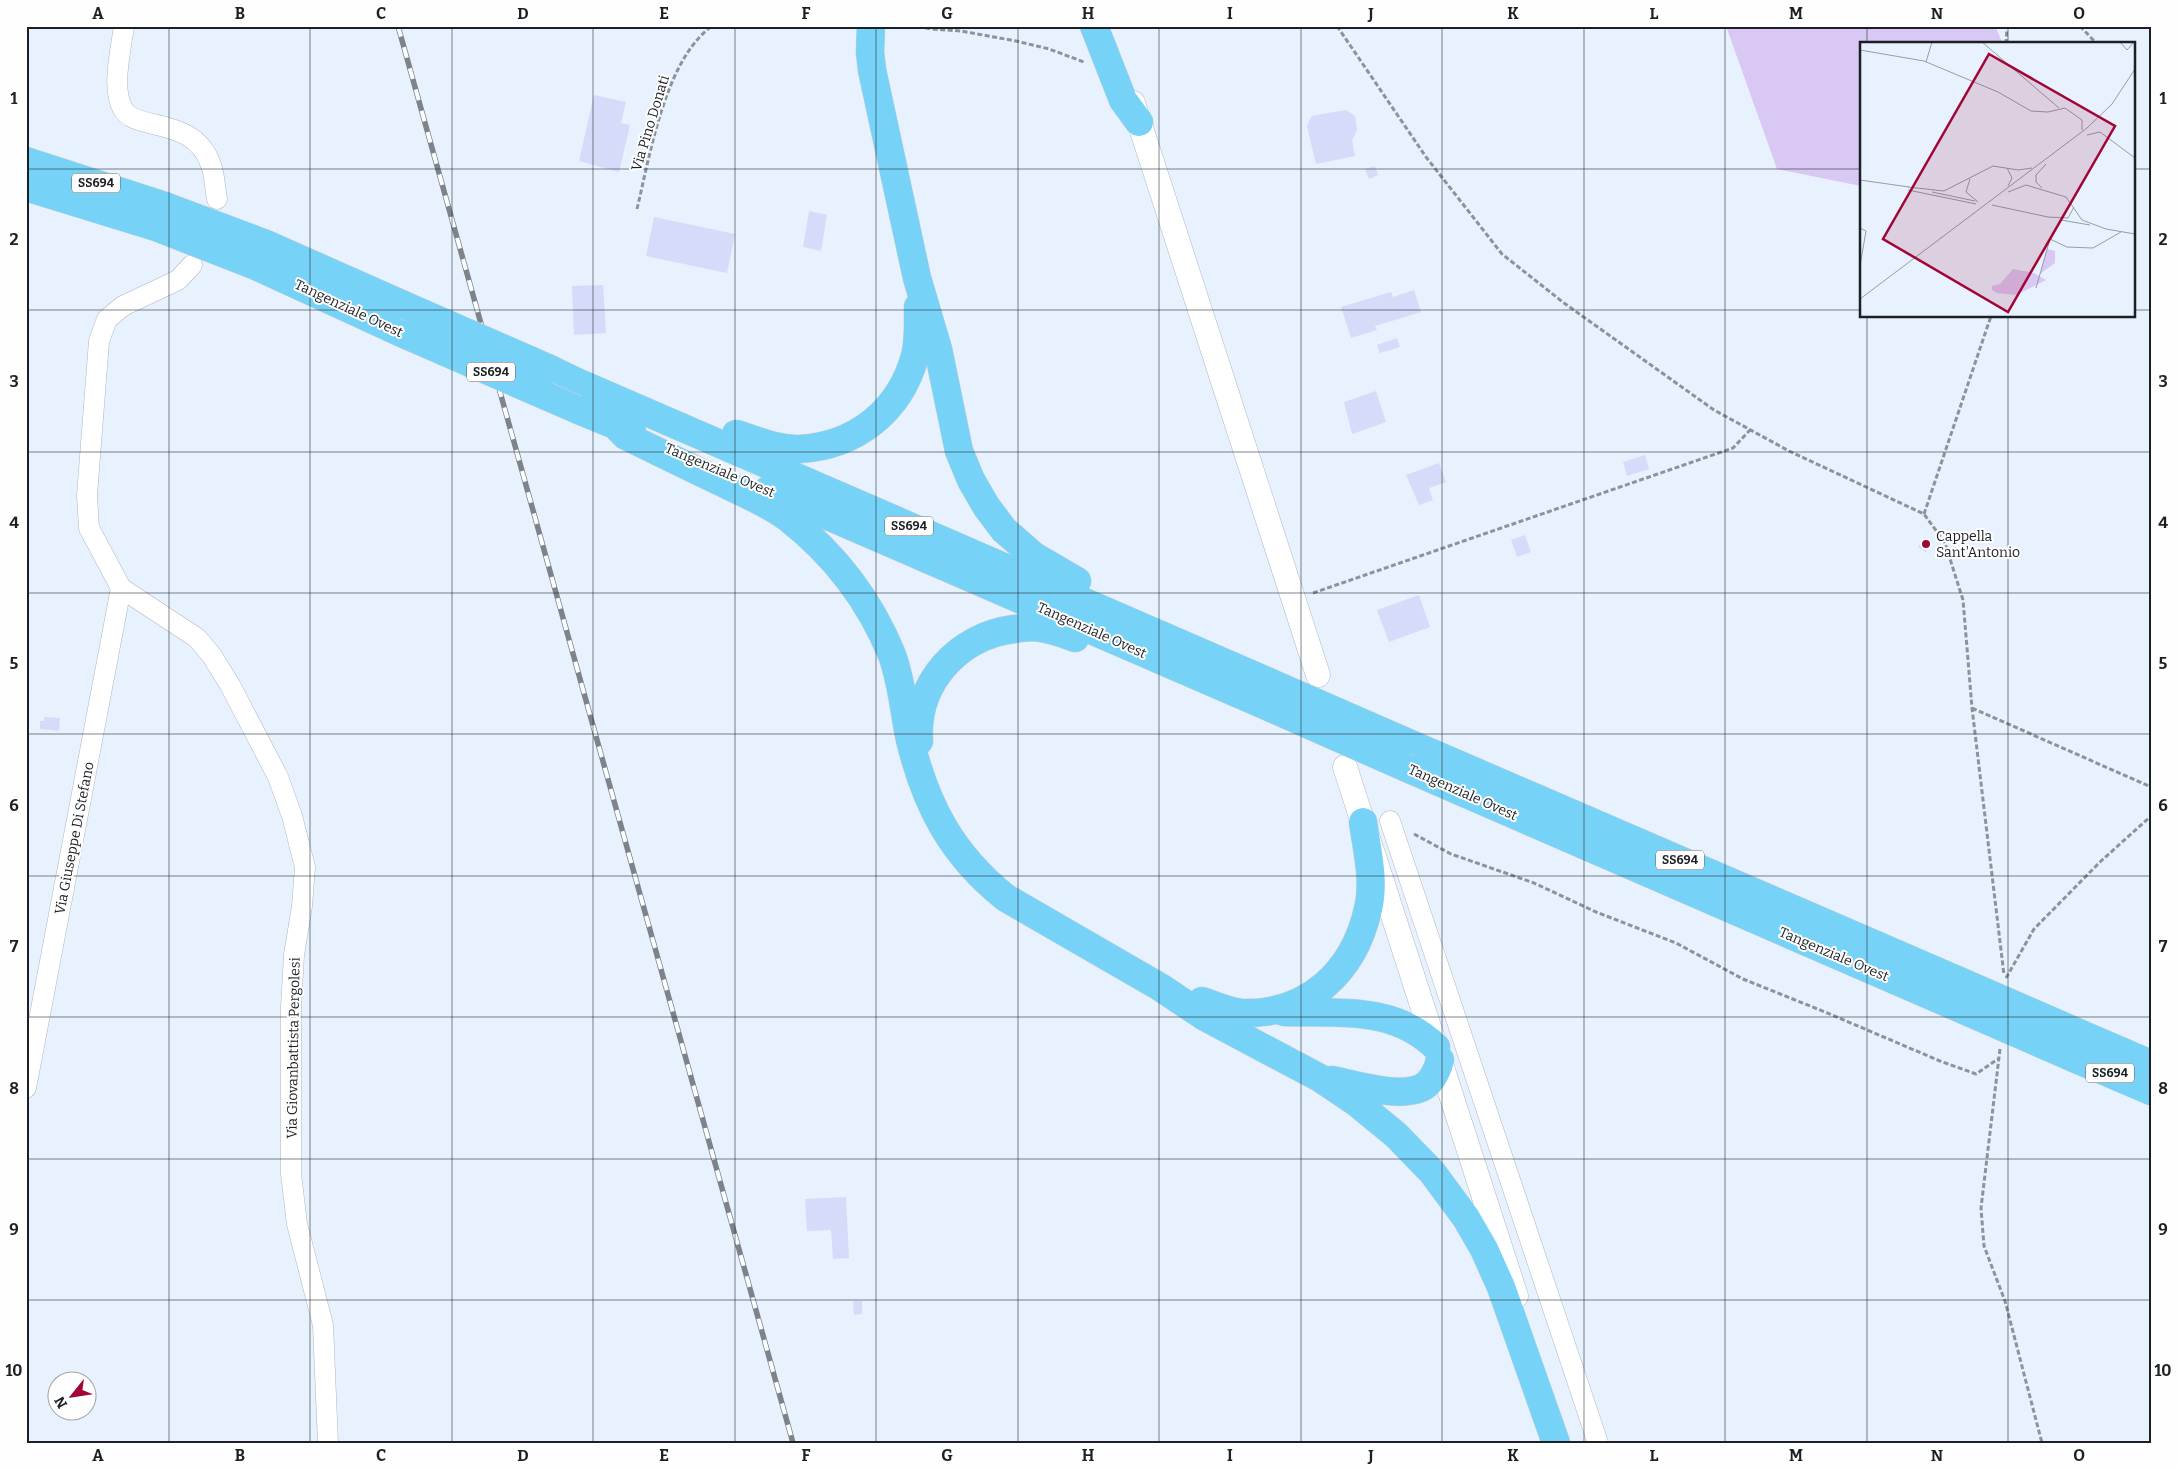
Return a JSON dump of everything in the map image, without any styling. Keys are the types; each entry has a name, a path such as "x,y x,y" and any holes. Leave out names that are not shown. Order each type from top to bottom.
{"highway":[{"path":"871,26 870,52 872,70 917,278 938,349 959,450 971,480 986,506 1004,530 1034,556 1061,573 1199,642 1209,655"},
{"path":"1094,26 1123,100 1139,122"},
{"name":"Tangenziale Ovest","path":"26,161 261,255 406,306 577,382 1209,655 1270,695 1409,769 1953,992 2074,1044 2151,1091"},
{"name":"Tangenziale Ovest","path":"26,187 161,216"},
{"name":"Tangenziale Ovest","path":"261,255 406,334 576,409 1270,695 1404,741 1953,992"},
{"path":"577,382 601,383 768,444 797,449 831,445 861,431 887,411 903,387 916,355 918,324 917,278"},
{"path":"615,424 626,436 755,498 786,517 812,539 841,569 870,610 892,657 910,740 923,785 935,815 945,832 974,870 988,884 1006,898 1160,987 1206,1017 1320,1078 1357,1103 1396,1136 1432,1172 1466,1218 1484,1249 1501,1288 1556,1443"},
{"path":"923,785 919,731 924,702 932,683 948,660 974,641 1000,631 1033,627 1064,634 1237,704 1270,695"},
{"path":"1160,987 1240,1013 1288,1007 1311,996 1335,977 1351,955 1362,931 1369,908 1371,881 1363,822"},
{"path":"1265,1011 1357,1013 1382,1017 1416,1030 1438,1053 1437,1072 1421,1088 1406,1091 1383,1090 1320,1078"},
{"name":"Tangenziale Ovest","path":"2074,1044 2151,1064"}],"street":[{"path":"124,26 118,67 118,98 123,111 134,120 165,126 186,134 200,147 211,165 217,199"},
{"path":"1107,26 1318,675"},
{"name":"Via Giovanbattista Pergolesi","path":"192,266 178,280 123,306 107,319 99,341 87,495 89,528 121,588 197,638 212,656 230,685 278,778 292,816 305,867 302,906 294,955 291,1007 291,1174 297,1224 322,1325 328,1443"},
{"name":"Via Giuseppe Di Stefano","path":"26,1088 121,588"},
{"path":"1345,768 1564,1443"},
{"path":"1390,821 1598,1443"}],"path":[{"name":"Via Pino Donati","path":"637,209 650,150 669,91 684,56 712,26"},
{"path":"918,26 961,31 1016,41 1049,49 1083,62 1109,64"},
{"path":"1337,26 1426,157 1502,254 1564,304 1714,410 1789,451 1924,514 1945,543 1963,600 1972,708 2004,970 2003,985 2034,929 2100,862 2151,816"},
{"path":"2006,42 2007,26"},
{"path":"2080,26 2095,42"},
{"path":"1924,514 1990,318"},
{"path":"1293,600 1733,448 1750,430"},
{"path":"1972,708 2151,786"},
{"path":"1390,821 1451,854 1534,883 1596,912 1676,944 1743,979 1940,1061 1976,1074 1999,1059"},
{"path":"2000,1044 1981,1208 1984,1246 2005,1301 2042,1443"}],"shaded area":[{"path":"1726,26 1995,26 2002,42 1860,42 1860,186 1777,169"}],"building":[{"path":"594,95 626,102 621,123 630,125 619,172 579,161"},
{"path":"1346,110 1355,116 1357,130 1352,140 1355,156 1316,164 1307,126 1312,116"},
{"path":"1375,166 1378,175 1369,179 1365,169"},
{"path":"809,211 827,215 821,251 803,247"},
{"path":"654,217 735,234 727,273 646,256"},
{"path":"603,285 606,333 574,335 572,286"},
{"path":"1414,290 1421,312 1375,326 1377,330 1351,338 1341,307 1391,292 1393,297"},
{"path":"1397,338 1400,347 1380,353 1377,345"},
{"path":"1376,391 1386,422 1352,434 1344,402"},
{"path":"1645,455 1649,469 1627,476 1623,462"},
{"path":"1439,463 1446,482 1429,488 1433,500 1419,505 1406,475"},
{"path":"1525,535 1531,552 1517,557 1511,540"},
{"name":"Cappella Sant'Antonio","path":"1925,537 1933,542 1926,552 1918,547"},
{"path":"1419,595 1430,627 1389,642 1377,610"},
{"path":"44,717 60,718 59,731 40,729 40,721 44,721"},
{"path":"846,1197 849,1258 833,1259 831,1230 807,1231 805,1199"},
{"path":"853,1301 862,1301 862,1314 854,1315"}],"railway":[{"path":"398,26 793,1443"}],"place":[{"name":"Cappella Sant'Antonio","path":"1926,544"}]}
